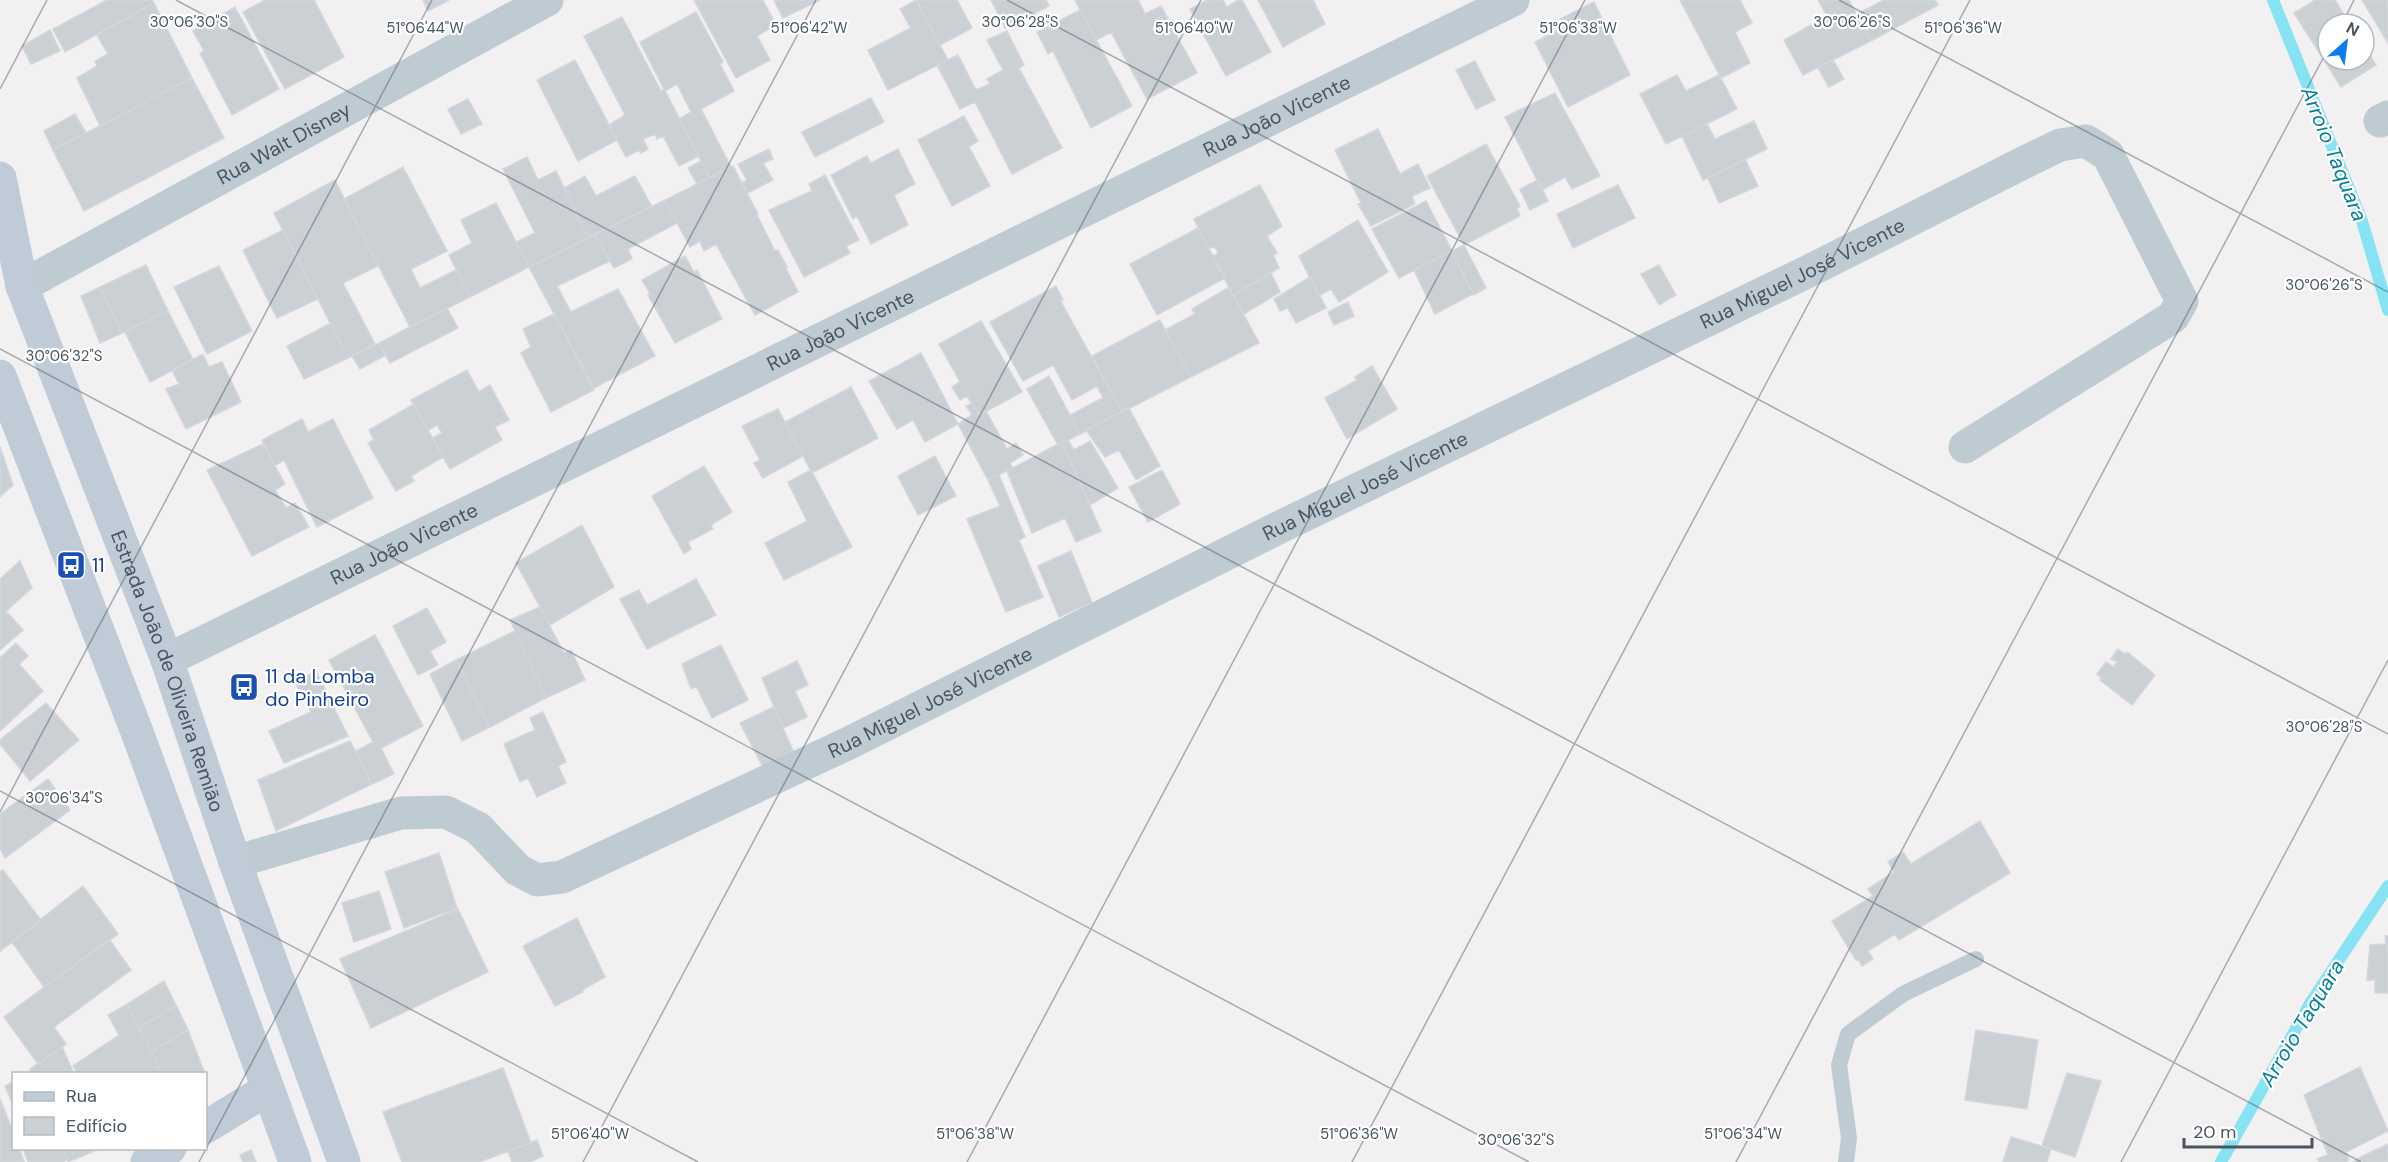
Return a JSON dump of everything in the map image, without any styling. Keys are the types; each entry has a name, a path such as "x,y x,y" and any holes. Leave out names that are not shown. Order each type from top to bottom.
{"main road":[{"name":"Estrada João de Oliveira Remião","path":"0,178 22,286 167,660 235,861 344,1162"},
{"path":"0,376 137,732 296,1162"},
{"path":"207,1126 268,1089"},
{"path":"147,1162 168,1150"}],"street":[{"name":"Rua Walt Disney","path":"22,286 547,0"},
{"name":"Rua João Vicente","path":"167,660 1513,0"},
{"name":"Rua Miguel José Vicente","path":"235,861 401,813 446,812 478,828 518,870 537,880 562,877 847,744 1271,531 1809,271 2060,145 2086,141 2108,155 2182,301 2173,317 1965,447"}],"lane":[{"path":"1846,1162 1849,1138 1839,1065 1848,1034 1903,994 1976,959"}],"building":[{"path":"107,0 152,0 154,3 65,52 53,29"},
{"path":"265,0 314,0 344,57 285,89 243,12"},
{"path":"423,0 449,0 428,11"},
{"path":"694,0 763,0 776,25 757,36 770,60 736,78"},
{"path":"774,0 820,0 783,18"},
{"path":"916,0 957,0 972,28 940,45"},
{"path":"916,0 948,60 888,90 868,50 911,28 900,9"},
{"path":"991,0 1046,0 1049,6 1005,28"},
{"path":"1075,0 1138,0 1145,14 1161,6 1197,73 1147,99 1111,32 1096,40"},
{"path":"1207,0 1223,0 1227,7 1242,0 1271,52 1226,76 1190,9"},
{"path":"1258,0 1313,0 1325,24 1283,47"},
{"path":"1680,0 1740,0 1752,23 1735,32 1750,63 1721,78"},
{"path":"1818,0 1849,0 1871,41 1803,75 1784,40 1827,16"},
{"path":"1884,0 1935,0 1938,5 1871,41 1857,14"},
{"path":"2315,0 2335,0 2342,12 2316,12 2316,48 2294,13"},
{"path":"2362,0 2388,0 2388,43 2376,23 2376,12 2369,12"},
{"path":"1594,2 1630,75 1568,107 1535,42 1564,27 1560,19"},
{"path":"154,3 192,78 100,126 77,78 97,66 95,61 108,54 97,35"},
{"path":"235,7 279,89 232,115 200,53 204,51 193,31"},
{"path":"1080,10 1132,106 1091,128 1053,51 1048,54 1037,32"},
{"path":"696,12 723,62 720,64 734,91 701,109 731,167 710,178 679,119 691,112 677,84 665,91 640,42"},
{"path":"622,17 661,91 664,89 699,156 679,166 663,136 657,139 655,134 643,139 648,149 641,153 639,150 626,157 609,125 625,115 584,36"},
{"path":"50,30 60,51 31,64 22,46"},
{"path":"1007,31 1024,65 1019,68 1062,148 1012,174 975,102 960,109 937,65 958,55 976,90 990,84 987,79 1003,70 987,40"},
{"path":"575,60 617,140 578,161 537,80"},
{"path":"1833,60 1844,79 1829,87 1818,68"},
{"path":"1475,61 1495,100 1476,109 1456,70"},
{"path":"2331,72 2365,72 2341,87"},
{"path":"1677,75 1686,91 1719,75 1737,109 1666,144 1640,94"},
{"path":"192,78 224,138 84,211 53,150"},
{"path":"1555,93 1600,176 1572,189 1565,177 1542,190 1505,117"},
{"path":"871,98 884,122 815,157 802,132"},
{"path":"468,99 482,124 461,134 448,109"},
{"path":"75,114 86,133 53,150 44,131"},
{"path":"964,116 978,141 969,147 990,186 952,206 918,140"},
{"path":"1754,121 1767,149 1703,180 1682,136 1707,124 1715,139"},
{"path":"1378,129 1400,174 1418,164 1430,188 1412,196 1415,204 1371,226 1358,204 1361,203 1335,150"},
{"path":"1486,144 1520,206 1517,208 1520,216 1464,245 1427,176"},
{"path":"769,149 773,159 763,163 773,180 748,193 742,183 747,180 738,164"},
{"path":"898,149 915,184 894,195 908,225 871,244 857,216 853,219 831,175 867,156 871,163"},
{"path":"527,157 538,180 556,171 588,238 529,267 516,242 535,233 503,169"},
{"path":"1745,159 1758,186 1719,203 1708,178"},
{"path":"701,161 710,178 697,184 688,168"},
{"path":"733,166 798,292 755,315 716,244 704,251 700,241 690,247 665,200"},
{"path":"403,167 447,251 411,269 420,288 456,270 470,297 410,327 344,199"},
{"path":"825,175 859,240 846,246 850,253 804,277 769,210 812,191 809,184"},
{"path":"585,176 596,196 635,176 652,207 588,238 564,188"},
{"path":"335,180 378,266 343,283 375,344 348,358 274,213"},
{"path":"1538,180 1548,201 1530,210 1520,189"},
{"path":"1260,185 1282,226 1267,236 1277,253 1273,255 1279,268 1233,295 1213,257 1218,253 1214,246 1209,249 1194,219"},
{"path":"1618,185 1635,218 1573,248 1557,214"},
{"path":"665,200 677,223 628,249 632,259 614,268 595,234"},
{"path":"1426,201 1452,251 1399,278 1372,229"},
{"path":"496,203 529,267 470,297 449,255 472,243 461,220"},
{"path":"1358,220 1388,272 1339,302 1331,289 1319,296 1299,256"},
{"path":"1198,228 1225,278 1157,315 1130,264"},
{"path":"283,230 318,299 277,318 243,250"},
{"path":"595,234 610,261 557,286 571,312 618,289 655,356 594,388 529,267"},
{"path":"1464,245 1486,288 1474,295 1452,251"},
{"path":"1452,251 1473,294 1435,314 1414,270"},
{"path":"685,256 694,272 697,270 722,319 675,343 642,280"},
{"path":"146,265 168,311 122,333 100,287"},
{"path":"1659,265 1676,295 1659,305 1641,274"},
{"path":"219,266 252,331 207,354 174,287"},
{"path":"1271,273 1280,292 1244,314 1233,295"},
{"path":"1310,277 1326,308 1296,323 1288,308 1280,311 1274,299"},
{"path":"1056,286 1063,300 1060,300 1122,412 1080,434 1070,415 1103,398 1097,386 1072,400 1053,365 1023,381 990,322"},
{"path":"100,287 122,333 100,343 81,296"},
{"path":"1229,287 1259,343 1191,377 1165,330 1195,314 1192,309"},
{"path":"1348,302 1354,316 1334,325 1328,312"},
{"path":"447,308 458,328 390,363 379,343"},
{"path":"168,311 193,360 150,382 125,332"},
{"path":"554,314 594,390 551,412 521,353 531,347 523,329"},
{"path":"1160,320 1191,377 1122,412 1092,356"},
{"path":"981,321 1022,392 979,415 967,396 960,400 952,387 960,382 939,344"},
{"path":"331,323 348,358 304,379 287,346"},
{"path":"379,343 386,355 360,369 352,356"},
{"path":"921,353 958,424 925,442 913,420 897,429 869,381"},
{"path":"203,354 209,367 222,362 241,402 186,429 166,389 179,384 172,370"},
{"path":"1372,366 1397,409 1347,439 1325,398 1357,380 1355,377"},
{"path":"467,370 479,392 490,385 509,420 495,427 502,440 450,469 432,438 442,433 437,425 428,430 411,400"},
{"path":"1049,376 1080,434 1058,445 1027,389"},
{"path":"851,387 878,438 812,473 785,422"},
{"path":"972,403 979,415 986,411 1007,449 1016,443 1023,455 1010,463 1013,468 988,480 958,424 972,415 966,406"},
{"path":"414,404 443,457 411,476 414,481 396,491 368,443 374,440 369,430"},
{"path":"1129,408 1160,466 1136,480 1119,450 1105,457 1086,430"},
{"path":"778,409 803,456 763,478 754,463 760,460 742,426"},
{"path":"302,419 308,432 333,419 373,498 317,527 284,460 275,466 262,440"},
{"path":"1068,440 1074,450 1090,441 1118,488 1090,505 1062,442"},
{"path":"1062,442 1101,531 1076,542 1065,518 1032,533 1007,471"},
{"path":"263,444 285,484 275,490 286,508 295,503 309,527 252,556 207,470"},
{"path":"0,447 13,485 0,497"},
{"path":"935,456 956,496 918,515 898,476"},
{"path":"704,466 732,512 711,525 713,529 688,542 691,549 684,554 652,496"},
{"path":"811,470 852,547 784,580 765,543 807,521 788,482"},
{"path":"1162,470 1180,504 1148,522 1129,487"},
{"path":"999,475 1025,537 1019,540 1043,597 1006,612 967,519 1000,506 988,480"},
{"path":"582,525 614,587 550,625 516,563"},
{"path":"1071,551 1092,602 1059,617 1038,566"},
{"path":"20,561 32,588 6,611 23,630 0,650 0,579"},
{"path":"696,579 716,615 647,649 620,599 639,590 647,605"},
{"path":"540,607 564,653 571,650 585,680 546,698 510,620"},
{"path":"427,608 446,642 430,651 438,665 418,675 393,626"},
{"path":"515,631 546,698 490,727 456,660"},
{"path":"375,635 423,726 381,748 394,774 372,784 356,751 373,742 329,660"},
{"path":"16,643 28,656 19,664 43,691 0,731 0,658"},
{"path":"721,645 748,700 712,718 696,686 691,689 682,664"},
{"path":"2118,649 2125,654 2127,652 2155,675 2132,705 2100,680 2102,678 2097,674 2106,662 2113,667 2117,662 2111,659"},
{"path":"456,660 490,727 462,741 430,674"},
{"path":"797,661 808,685 795,691 807,717 783,728 762,678"},
{"path":"316,671 348,736 284,763 269,731 311,712 295,682"},
{"path":"46,703 79,740 30,781 0,744 0,740"},
{"path":"774,707 793,751 763,767 740,723"},
{"path":"543,712 566,762 558,766 566,783 537,797 528,778 520,782 504,744 535,730 530,718"},
{"path":"350,741 372,784 276,831 258,780"},
{"path":"48,779 70,810 5,858 0,848 0,814"},
{"path":"1980,821 2010,873 1899,940 1895,934 1868,951 1873,959 1862,966 1832,921 1873,896 1868,889 1894,872 1888,862 1903,852 1911,864"},
{"path":"439,853 457,908 404,928 385,872"},
{"path":"3,870 41,920 0,951 0,872"},
{"path":"83,886 118,934 44,987 12,942"},
{"path":"379,891 391,929 354,942 342,903"},
{"path":"458,909 488,972 371,1028 340,959"},
{"path":"577,918 605,977 582,990 583,992 555,1006 523,946"},
{"path":"2385,936 2388,936 2388,993 2375,993 2375,980 2367,980 2370,945 2386,944"},
{"path":"109,939 131,970 54,1027 66,1044 38,1064 4,1017"},
{"path":"164,981 176,1005 139,1028 127,1004"},
{"path":"127,1004 161,1072 77,1072 73,1066 119,1035 108,1015"},
{"path":"176,1005 188,1030 151,1052 139,1028"},
{"path":"188,1030 204,1072 161,1072 151,1052"},
{"path":"1976,1030 2038,1040 2027,1109 1965,1100"},
{"path":"62,1047 73,1072 31,1072 30,1069"},
{"path":"2360,1067 2388,1131 2346,1152 2349,1160 2346,1162 2319,1162 2317,1159 2328,1155 2304,1095"},
{"path":"503,1068 531,1143 479,1162 402,1162 383,1112"},
{"path":"2067,1073 2101,1081 2075,1157 2042,1146"},
{"path":"12,1082 12,1102 5,1086"},
{"path":"0,1099 12,1129 12,1150 20,1150 24,1162 0,1162"},
{"path":"2011,1137 2051,1149 2047,1162 2003,1162"},
{"path":"537,1140 543,1156 530,1162 512,1162 508,1151"},
{"path":"2388,1144 2388,1162 2353,1162 2361,1157"},
{"path":"24,1150 64,1150 67,1160 62,1162 28,1162"},
{"path":"64,1150 97,1150 68,1162"},
{"path":"251,1150 256,1162 243,1162 240,1155"}],"waterway":[{"name":"Arroio Taquara","path":"2273,0 2362,221 2388,310"},
{"name":"Arroio Taquara","path":"2221,1162 2311,1002 2388,886"}],"place":[{"name":"11","path":"71,565"},
{"name":"11 da Lomba do Pinheiro","path":"244,687"}]}
